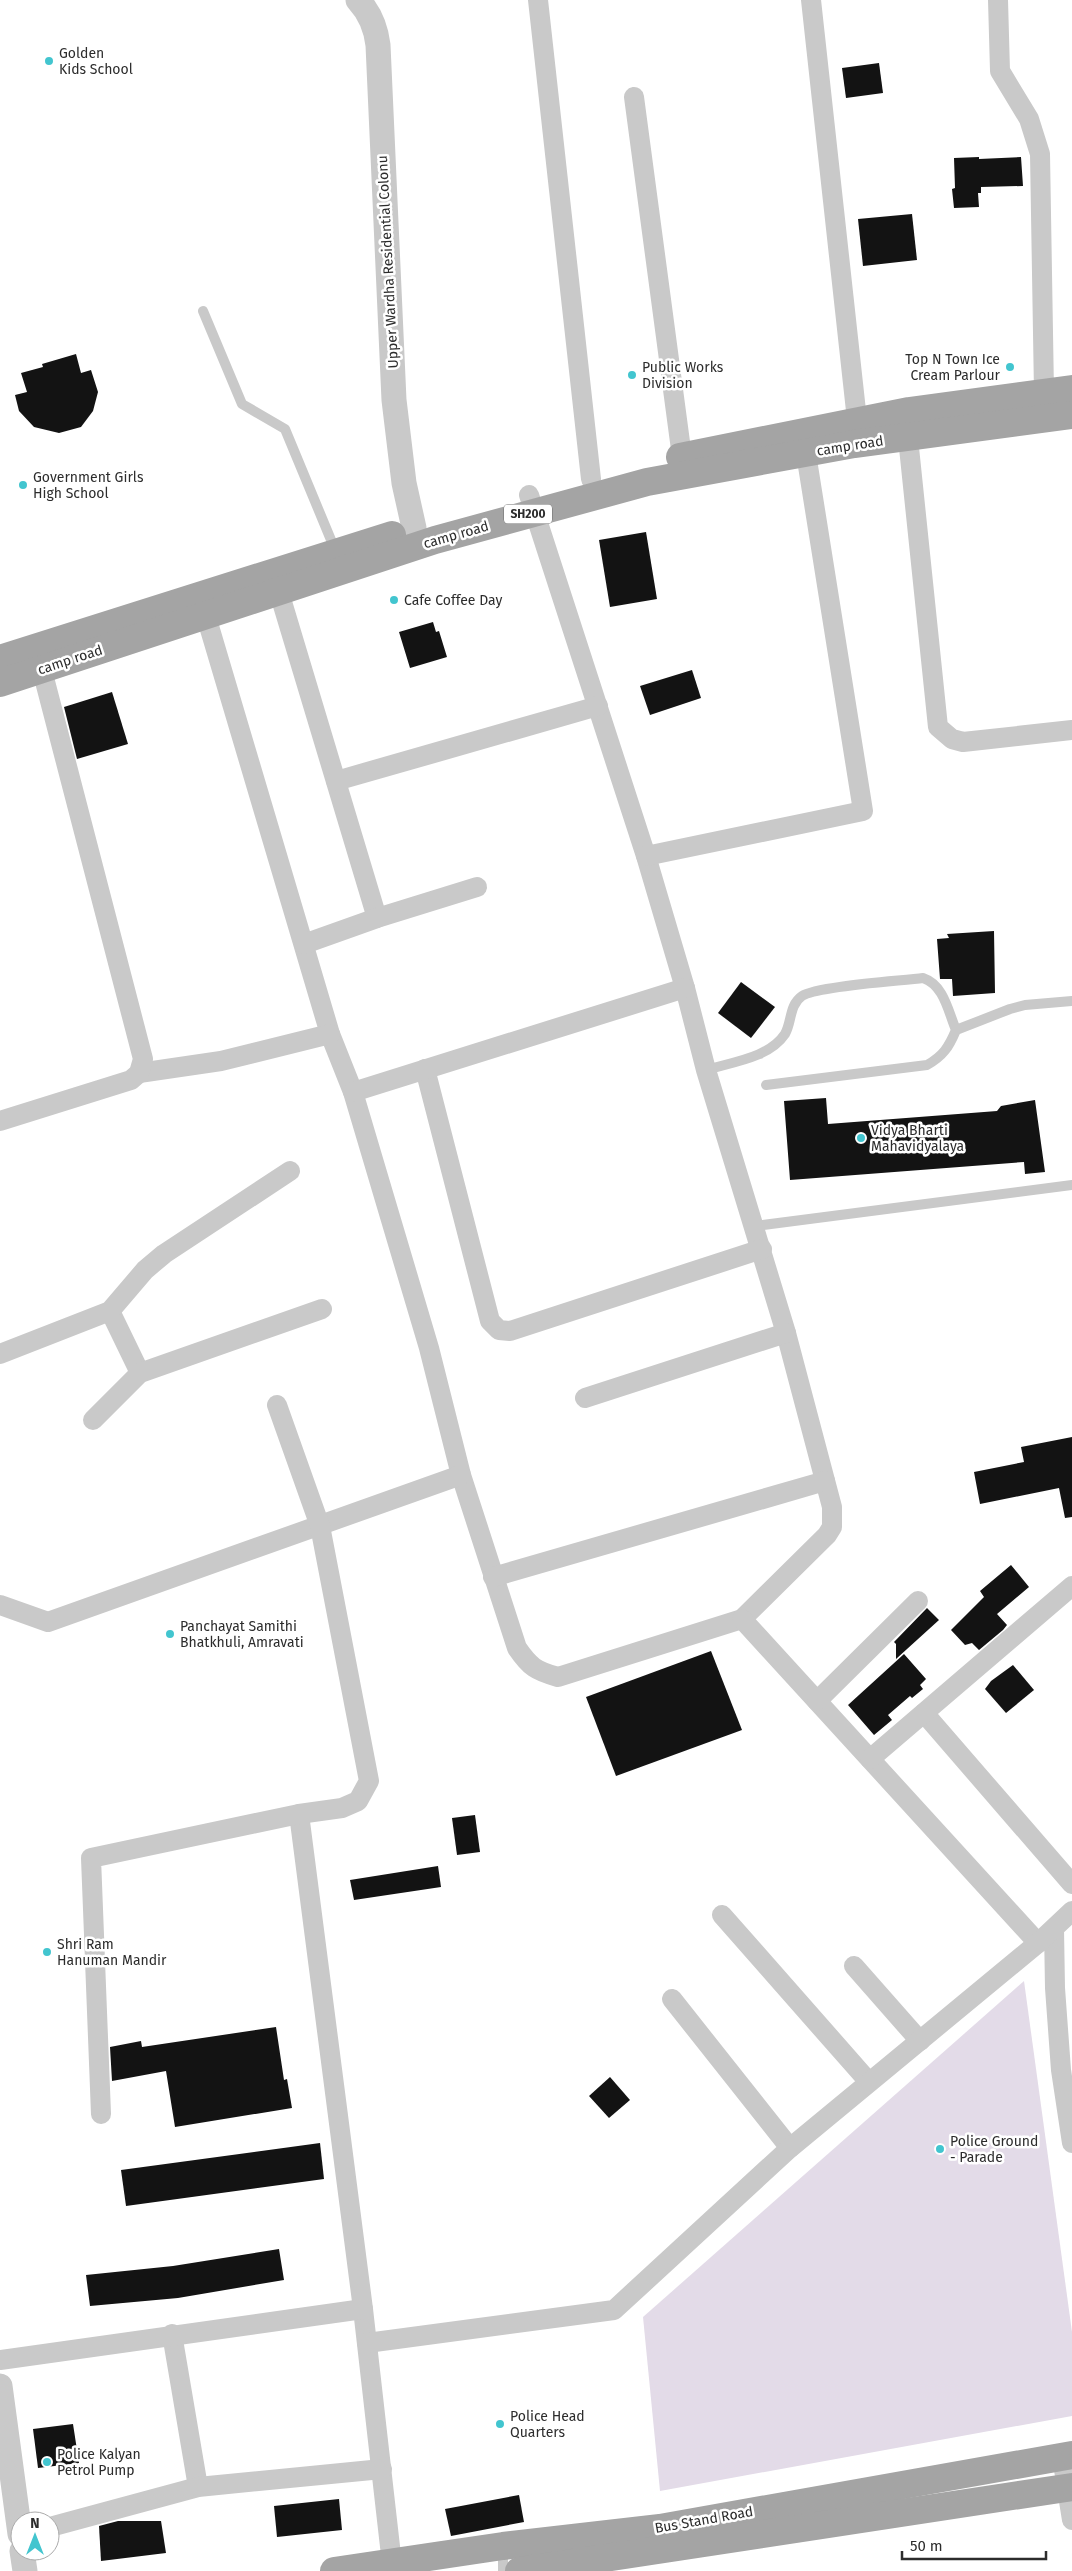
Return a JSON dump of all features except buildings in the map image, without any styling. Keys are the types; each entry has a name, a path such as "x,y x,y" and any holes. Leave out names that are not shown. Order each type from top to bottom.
{"main road":[{"name":"camp road","path":"0,658 414,528 647,482 804,442 857,420 1072,389"},
{"name":"camp road","path":"0,683 435,540 532,504 591,479 682,456 804,442 908,438 1072,414"},
{"name":"Bus Stand Road","path":"334,2571 392,2564 503,2559 660,2528 1067,2456"},
{"name":"Bus Stand Road","path":"519,2571 1070,2488"}],"street":[{"name":"Upper Wardha Residential Colonu","path":"358,0 366,8 377,34 394,400 404,483 414,528"},
{"path":"538,0 591,479"},
{"path":"811,0 857,420"},
{"path":"998,0 1000,71 1029,119 1040,154 1044,392"},
{"path":"634,97 682,456"},
{"path":"908,438 938,727 952,739 963,742 1072,730"},
{"path":"646,856 863,811 804,442"},
{"path":"206,616 330,1034 353,1092 429,1348 461,1475 516,1648 529,1665 541,1672 558,1677 742,1619 827,1535 833,1518 786,1333 706,1070 685,988 646,856 532,504"},
{"path":"279,592 377,918"},
{"path":"0,1121 131,1080 139,1073 144,1059 42,670"},
{"path":"336,781 598,706"},
{"path":"304,944 377,918 477,887"},
{"path":"353,1092 685,988"},
{"path":"139,1073 221,1061 330,1034"},
{"path":"425,1069 490,1321 500,1330 510,1331 762,1250"},
{"path":"0,1354 110,1311 145,1270 164,1254 290,1171"},
{"path":"94,1420 140,1373 322,1309"},
{"path":"110,1311 140,1373"},
{"path":"585,1398 786,1333"},
{"path":"101,2114 91,1858 299,1814 342,1808 358,1801 369,1781 320,1526 278,1405"},
{"path":"0,1605 48,1622 461,1475"},
{"path":"494,1577 825,1481"},
{"path":"870,1759 1072,1586"},
{"path":"818,1701 918,1601"},
{"path":"742,1619 1038,1943"},
{"path":"924,1713 1072,1884"},
{"path":"299,1814 363,2309 392,2564"},
{"path":"367,2343 614,2310 790,2148 1038,1943 1072,1911"},
{"path":"722,1915 869,2082"},
{"path":"1054,1929 1055,1988 1061,2070 1072,2143"},
{"path":"854,1966 920,2041"},
{"path":"672,1999 790,2148"},
{"path":"0,2360 172,2334 363,2309"},
{"path":"172,2334 198,2487"},
{"path":"0,2386 17,2511"},
{"path":"1067,2456 1072,2520"},
{"path":"60,2524 198,2487 382,2469"}],"lane":[{"path":"203,311 242,404 285,429 336,552"},
{"path":"706,1070 764,1052 776,1044 786,1033 795,1003 811,992 923,978 932,981 939,987 956,1030"},
{"path":"766,1085 927,1065 948,1048 956,1030 1010,1009 1072,1001"},
{"path":"755,1226 1072,1185"}],"shaded area":[{"name":"Police Ground - Parade","path":"1024,1981 1072,2332 1072,2416 660,2491 643,2317"}],"place":[{"name":"Golden Kids School","path":"49,61"},
{"name":"Top N Town Ice Cream Parlour","path":"1010,367"},
{"name":"Public Works Division","path":"632,375"},
{"name":"Government Girls High School","path":"23,485"},
{"name":"Cafe Coffee Day","path":"394,600"},
{"name":"Vidya Bharti Mahavidyalaya","path":"861,1138"},
{"name":"Panchayat Samithi Bhatkhuli, Amravati","path":"170,1634"},
{"name":"Shri Ram Hanuman Mandir","path":"47,1952"},
{"name":"Police Ground - Parade","path":"940,2149"},
{"name":"Police Head Quarters","path":"500,2424"},
{"name":"Police Kalyan Petrol Pump","path":"47,2462"}]}
